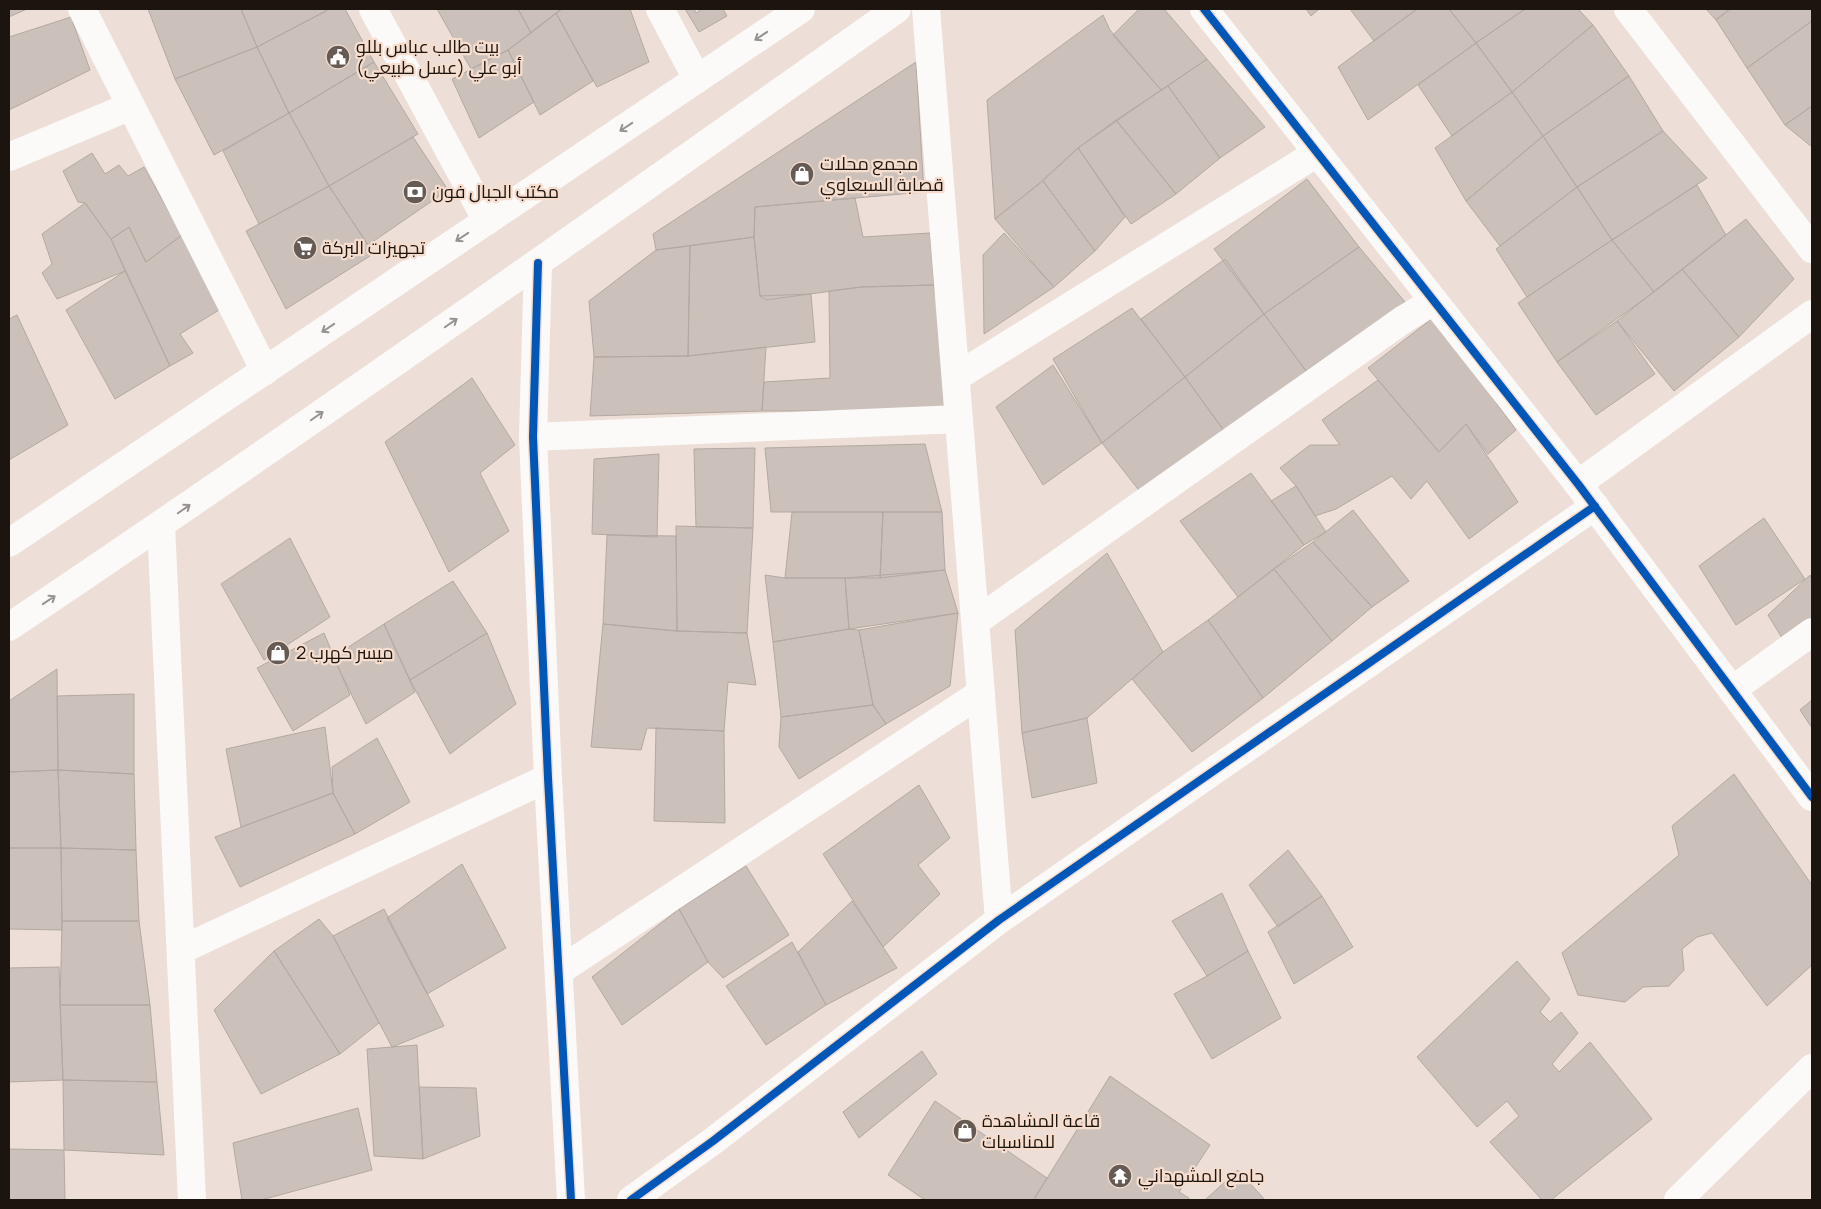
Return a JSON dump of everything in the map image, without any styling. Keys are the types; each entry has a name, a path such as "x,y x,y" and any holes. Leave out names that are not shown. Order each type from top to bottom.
{"street":[{"path":"82,9 264,370"},
{"path":"373,9 487,221"},
{"path":"660,9 697,78"},
{"path":"9,543 801,9"},
{"path":"9,627 161,525 538,263 898,9"},
{"path":"926,9 1000,920"},
{"path":"1204,9 1595,506 1812,797"},
{"path":"1628,9 1812,249"},
{"path":"9,157 131,106"},
{"path":"956,377 1317,153"},
{"path":"538,263 533,437 548,778 571,1200"},
{"path":"975,622 1404,319 1434,300"},
{"path":"1578,484 1812,314"},
{"path":"533,437 959,419"},
{"path":"631,1200 721,1135 1000,920 1595,506"},
{"path":"161,525 192,1200"},
{"path":"1732,690 1812,632"},
{"path":"558,971 981,693"},
{"path":"181,950 548,778"},
{"path":"1678,1200 1812,1068"}],"building":[{"path":"9,9 27,9 9,17"},
{"path":"148,9 241,9 257,47 175,79"},
{"path":"241,9 325,9 326,11 257,47"},
{"path":"330,9 345,9 374,62 289,113 257,47"},
{"path":"437,9 518,9 531,33 508,50 471,69"},
{"path":"518,9 562,9 531,33"},
{"path":"562,9 630,9 649,62 597,87 556,13"},
{"path":"685,9 694,9 696,13 702,9 723,9 727,16 699,32"},
{"path":"1139,9 1164,9 1207,59 1161,90 1113,35"},
{"path":"1306,9 1319,9 1311,16"},
{"path":"1350,9 1417,9 1374,41"},
{"path":"1417,9 1449,9 1476,43 1368,120 1338,67"},
{"path":"1449,9 1525,9 1476,43"},
{"path":"1525,9 1578,9 1593,25 1512,92 1476,43"},
{"path":"1706,9 1729,9 1716,20"},
{"path":"1731,9 1812,9 1812,21 1747,68 1716,20"},
{"path":"556,13 593,81 540,115 508,50"},
{"path":"1103,15 1110,30 1161,90 1078,148 995,219 987,100"},
{"path":"71,17 90,70 9,110 9,37"},
{"path":"1812,21 1812,106 1785,125 1747,68"},
{"path":"1593,25 1629,76 1543,136 1512,92"},
{"path":"1476,43 1512,92 1452,136 1418,85"},
{"path":"257,47 289,113 214,155 175,79"},
{"path":"508,50 534,102 479,138 452,79"},
{"path":"1207,59 1265,127 1220,158 1168,86"},
{"path":"374,62 418,134 329,186 289,113"},
{"path":"916,62 924,192 755,207 754,237 656,250 653,234"},
{"path":"1629,76 1663,131 1577,187 1543,136"},
{"path":"1168,86 1220,158 1176,194 1116,120"},
{"path":"1512,92 1543,136 1466,201 1435,148"},
{"path":"1812,106 1812,147 1785,125"},
{"path":"289,113 329,186 259,224 223,151"},
{"path":"1116,120 1176,194 1131,224 1078,148"},
{"path":"1663,131 1707,178 1612,240 1577,187"},
{"path":"1543,136 1577,187 1500,246 1466,201"},
{"path":"413,137 448,190 368,245 329,186"},
{"path":"1078,148 1125,217 1095,251 1043,181"},
{"path":"92,153 105,174 119,165 128,176 144,167 182,235 146,262 129,227 111,239 85,203 78,202 63,171"},
{"path":"1307,179 1359,247 1264,314 1214,249"},
{"path":"1043,181 1095,251 1054,287 995,219"},
{"path":"1697,185 1726,235 1654,292 1612,240"},
{"path":"329,186 368,245 370,256 286,309 246,231"},
{"path":"1577,187 1612,240 1527,297 1496,249"},
{"path":"855,198 863,237 930,233 934,285 861,287 766,300 760,296 754,237 755,207"},
{"path":"85,203 111,239 125,271 57,299 42,273 52,264 42,234"},
{"path":"1746,219 1794,279 1739,337 1682,269"},
{"path":"129,227 146,262 182,235 219,310 180,334 193,353 170,366 111,239"},
{"path":"1004,233 1054,287 984,334 983,255"},
{"path":"754,237 760,296 811,294 815,342 688,356 690,246"},
{"path":"1612,240 1654,292 1557,362 1518,303"},
{"path":"690,246 688,356 594,357 589,301 656,250"},
{"path":"1359,247 1405,302 1306,371 1264,314"},
{"path":"1225,259 1264,314 1185,377 1141,319"},
{"path":"1682,269 1739,337 1674,391 1617,321"},
{"path":"125,271 170,366 115,399 66,310"},
{"path":"934,285 950,411 762,411 764,382 830,378 829,291 861,287"},
{"path":"1132,308 1185,377 1102,443 1053,359"},
{"path":"1264,314 1306,371 1225,432 1185,377"},
{"path":"17,315 68,425 9,460 9,319"},
{"path":"1434,317 1516,430 1488,454 1466,424 1439,452 1368,368"},
{"path":"1617,321 1655,374 1596,415 1557,362"},
{"path":"766,347 762,411 590,416 594,357 688,356"},
{"path":"1053,365 1102,443 1043,485 996,407"},
{"path":"1185,377 1225,432 1141,493 1102,443"},
{"path":"472,378 515,445 480,473 509,531 449,572 385,442"},
{"path":"1378,380 1439,452 1466,424 1518,502 1469,539 1427,481 1411,499 1392,476 1336,509 1315,516 1296,486 1280,468 1310,445 1340,445 1322,420"},
{"path":"925,444 942,512 771,512 765,448"},
{"path":"755,448 753,528 696,527 694,449"},
{"path":"659,454 657,537 592,534 594,459"},
{"path":"1251,473 1304,545 1238,597 1180,521"},
{"path":"1296,486 1326,532 1304,545 1271,501"},
{"path":"1353,510 1409,581 1372,607 1313,542"},
{"path":"792,512 883,512 880,578 785,578"},
{"path":"883,512 942,512 945,570 880,578"},
{"path":"1764,518 1805,579 1736,625 1699,566"},
{"path":"676,526 753,528 747,633 677,631"},
{"path":"607,535 676,536 677,631 603,624"},
{"path":"290,538 330,617 264,660 221,584"},
{"path":"1313,542 1372,607 1332,641 1274,569"},
{"path":"1107,553 1163,652 1087,718 1022,733 1015,630"},
{"path":"1274,569 1332,641 1263,698 1208,620"},
{"path":"945,570 958,613 849,629 845,578"},
{"path":"765,575 785,578 845,578 849,629 773,642"},
{"path":"1810,575 1812,580 1812,632 1790,651 1768,615"},
{"path":"453,581 487,633 410,680 384,624"},
{"path":"958,613 950,686 886,724 873,705 859,630"},
{"path":"1208,620 1263,698 1192,752 1132,679 1163,652"},
{"path":"384,624 415,692 366,724 333,657"},
{"path":"603,624 677,631 747,633 756,685 728,682 724,731 647,728 641,750 591,747"},
{"path":"849,629 859,630 873,705 781,717 773,642"},
{"path":"324,633 350,695 293,731 257,668"},
{"path":"487,633 516,704 450,754 410,680"},
{"path":"57,669 58,770 9,772 9,701"},
{"path":"134,694 134,774 58,770 57,696"},
{"path":"1812,700 1812,728 1800,710"},
{"path":"873,705 886,724 799,779 779,747 781,717"},
{"path":"1087,718 1097,783 1032,798 1022,733"},
{"path":"325,727 333,793 241,827 226,749"},
{"path":"656,728 724,731 725,823 654,821"},
{"path":"377,738 410,802 355,834 333,793 332,767"},
{"path":"58,770 134,774 136,850 61,848"},
{"path":"58,770 61,848 9,848 9,772"},
{"path":"1734,774 1812,885 1812,965 1767,1006 1712,933 1697,937 1682,949 1684,970 1669,986 1643,987 1625,1002 1578,995 1562,953 1679,855 1672,826"},
{"path":"919,785 950,838 918,865 940,894 883,947 823,854"},
{"path":"333,793 355,834 240,887 215,837"},
{"path":"9,848 61,848 62,930 9,929"},
{"path":"61,848 136,850 139,921 62,921"},
{"path":"1288,850 1322,896 1278,927 1249,885"},
{"path":"462,864 506,948 427,994 387,918"},
{"path":"746,866 789,935 723,978 708,962 679,909"},
{"path":"1222,893 1248,951 1207,976 1172,921"},
{"path":"1322,896 1353,947 1294,984 1268,932"},
{"path":"852,901 897,968 826,1005 798,952"},
{"path":"384,909 444,1026 392,1047 333,936"},
{"path":"679,909 708,962 622,1025 592,977"},
{"path":"319,919 333,936 379,1023 340,1054 274,951"},
{"path":"62,921 139,921 150,1005 60,1005"},
{"path":"792,942 826,1005 766,1045 726,986"},
{"path":"274,951 340,1054 261,1094 214,1010"},
{"path":"1248,951 1281,1018 1212,1059 1174,994"},
{"path":"1517,961 1550,999 1540,1012 1550,1022 1561,1012 1578,1033 1552,1064 1559,1072 1590,1042 1652,1119 1551,1200 1542,1200 1490,1142 1519,1116 1507,1101 1477,1127 1417,1057"},
{"path":"59,967 63,1080 9,1082 9,968"},
{"path":"60,1005 150,1005 157,1082 63,1080"},
{"path":"417,1045 423,1159 374,1156 367,1049"},
{"path":"922,1051 937,1074 859,1138 843,1112"},
{"path":"1110,1076 1210,1145 1179,1192 1189,1198 1188,1200 1038,1200 1035,1198"},
{"path":"63,1080 157,1082 164,1155 64,1150"},
{"path":"419,1087 476,1088 480,1136 423,1159"},
{"path":"935,1101 1047,1178 1033,1200 925,1200 888,1175"},
{"path":"358,1108 372,1170 261,1200 242,1200 233,1143"},
{"path":"9,1149 64,1150 65,1200 9,1200"},
{"path":"1238,1170 1265,1200 1205,1200"}],"cycle path":[{"path":"1204,9 1578,484 1812,797"},
{"path":"538,263 533,437 548,778 571,1200"},
{"path":"631,1200 713,1141 999,920 1595,506"}],"place":[{"name":"بيت طالب عباس بللو أبو علي (عسل طبيعي)","path":"338,57"},
{"name":"مجمع محلات قصابة السبعاوي","path":"802,174"},
{"name":"مكتب الجبال فون","path":"415,192"},
{"name":"تجهيزات البركة","path":"305,248"},
{"name":"ميسر كهرب 2","path":"278,653"},
{"name":"قاعة المشاهدة للمناسبات","path":"965,1131"},
{"name":"جامع المشهداني","path":"1120,1176"}]}
